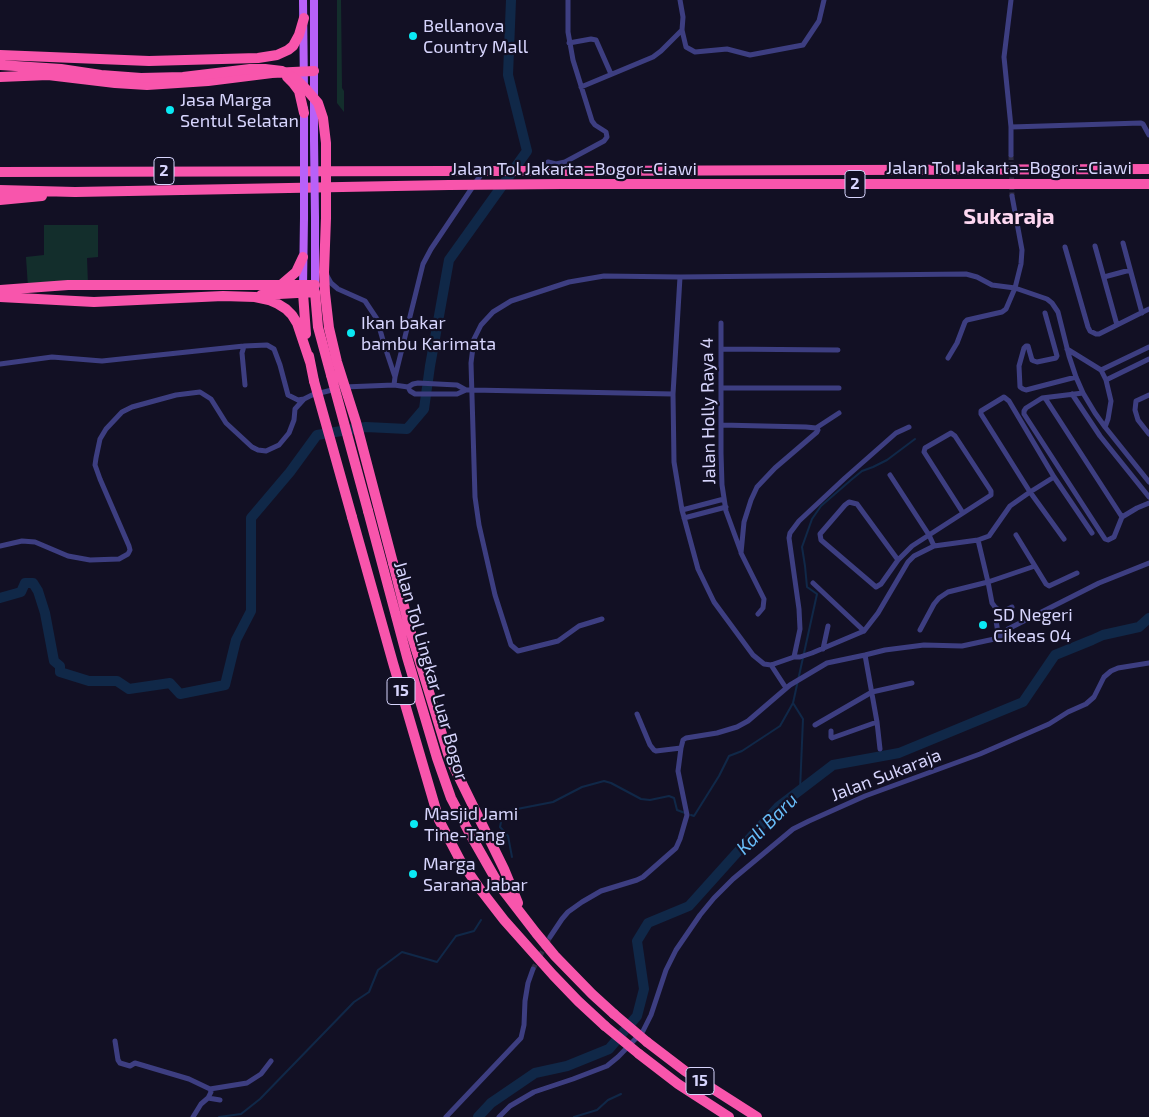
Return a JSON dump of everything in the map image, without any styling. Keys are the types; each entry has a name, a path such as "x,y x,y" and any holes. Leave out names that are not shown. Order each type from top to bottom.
{"highway":[{"path":"0,55 149,60 258,58 277,55 293,46 304,18"},
{"path":"0,66 61,69 141,78 183,77 265,68 282,71 297,80 318,103 323,118 326,143 325,293 329,328 337,362 356,422 410,630 449,757 504,870 524,918"},
{"path":"0,77 48,75 147,85 309,71"},
{"path":"272,73 287,78 296,86 304,113"},
{"name":"Jalan Tol Jakarta–Bogor–Ciawi","path":"0,170 13,172 1149,169"},
{"name":"Jalan Tol Jakarta–Bogor–Ciawi","path":"0,190 75,192 562,184 1149,184"},
{"path":"0,200 75,192"},
{"path":"282,284 296,272 303,257"},
{"path":"0,290 68,285 282,284 303,289"},
{"name":"Jalan Tol Lingkar Luar Bogor","path":"303,289 304,328 314,381 439,820 460,860 480,889 504,920 578,1001 605,1026 678,1084 729,1117"},
{"path":"0,297 94,302 223,296 315,289"},
{"name":"Jalan Tol Lingkar Luar Bogor","path":"315,289 318,327 406,657 451,798 470,834 499,885 524,918 559,960 592,994 647,1042 685,1071 756,1117"},
{"path":"223,296 255,297 269,300 286,309 297,323 310,362"}],"main road":[{"path":"303,0 314,140 315,289"},
{"path":"303,289 304,113 314,0"}],"street":[{"path":"548,162 556,164 565,162 604,141 607,137 606,132 592,121 573,60 569,43 568,0"},
{"path":"680,0 682,30 686,47 695,52 727,49 750,55 803,45 820,22 824,0"},
{"path":"1011,0 1004,57 1012,155"},
{"path":"581,87 653,57 682,30"},
{"path":"569,43 591,39 596,40 611,74"},
{"path":"1011,128 1141,123 1144,124 1149,135"},
{"path":"394,384 423,264 482,173 482,167"},
{"path":"948,358 957,343 965,322 1002,312 1006,309 1015,288 1021,264 1022,250 1012,196"},
{"path":"1122,243 1142,313"},
{"path":"1095,246 1117,325"},
{"path":"1065,247 1090,331 1099,334 1149,309"},
{"path":"314,270 325,272 331,283 338,289 365,301 377,319 395,377"},
{"path":"1104,277 1130,270"},
{"path":"602,619 579,626 558,641 518,650 511,645 495,595 479,525 475,497 471,363 474,339 481,325 493,312 511,301 569,282 604,276 966,274 977,276 992,284 1015,288 1047,299 1058,312 1067,349 1083,393 1105,427 1149,482"},
{"path":"680,277 673,394 674,462 682,510 698,569 714,602 753,655 764,664 771,665 812,653 864,631 878,613 908,562 914,556 934,546 978,540 989,536 1010,506 1054,477"},
{"path":"1019,366 1032,360 1037,362 1056,358 1057,352 1046,313"},
{"name":"Jalan Holly Raya 4","path":"721,322 721,470 724,499 741,553 764,599 763,608 758,614"},
{"path":"0,364 52,357 102,361 267,345 274,349 288,395 298,400 342,387 394,384 408,387 420,383 457,384 466,390"},
{"path":"244,346 242,353 245,385"},
{"path":"1032,360 1028,346 1026,346 1019,366 1020,387 1022,389 1035,388 1076,377"},
{"path":"1101,370 1149,347"},
{"path":"721,349 838,350"},
{"path":"1067,349 1101,370 1106,380 1112,401 1105,427"},
{"path":"1106,380 1149,359"},
{"path":"408,387 415,394 454,395 466,390 472,390 673,394"},
{"path":"721,388 839,388"},
{"path":"1035,388 1036,401"},
{"path":"0,546 22,541 35,542 68,556 90,560 119,559 128,554 129,546 100,478 96,458 100,439 106,429 122,412 132,407 176,395 200,392 210,399 226,423 252,447 266,451 279,445 289,433 294,420 295,409 304,399"},
{"path":"1083,393 1036,401 1024,410 1024,414 1105,539 1108,540 1114,537 1122,517 1149,503"},
{"path":"1072,394 1100,436 1149,496"},
{"path":"1149,395 1136,401 1135,410 1138,420 1149,434"},
{"path":"1064,539 1030,492 980,414 1003,398 1009,401 1054,477 1092,534"},
{"path":"1045,398 1122,517"},
{"path":"721,425 816,428 839,413"},
{"path":"797,657 800,629 799,610 789,538 790,533 798,521 844,478 896,433 909,427"},
{"path":"741,553 744,522 750,500 757,487 775,468 817,432 816,428"},
{"path":"898,560 857,504 849,502 845,505 820,534 821,540 876,587 880,584 898,560 912,546 991,495 991,491 955,436 953,433 950,433 925,448 924,452 962,513"},
{"path":"890,475 929,535 934,546"},
{"path":"682,510 724,499"},
{"path":"684,518 726,507"},
{"path":"1016,535 1048,586 1077,573"},
{"path":"978,540 992,603 999,610 1004,611 1012,608"},
{"path":"550,937 568,912 582,902 601,891 643,877 676,848 687,813 678,770 683,740 686,738 737,728 748,721 788,686 828,663 885,650 924,645 962,646 999,638 1008,629 1099,583 1149,563"},
{"path":"920,630 934,604 948,592 988,582 1035,566"},
{"path":"813,584 864,631"},
{"path":"996,621 999,638"},
{"path":"823,649 828,626"},
{"path":"865,655 880,749"},
{"name":"Jalan Sukaraja","path":"499,1117 510,1106 534,1092 573,1080 607,1066 618,1057 643,1031 651,1015 666,970 676,950 700,915 733,879 790,832 809,821 865,796 980,754 1049,724 1068,712 1086,704 1094,697 1104,677 1111,671 1149,663"},
{"path":"771,665 788,686"},
{"path":"815,725 872,692 912,683"},
{"path":"637,714 654,750 681,748"},
{"path":"831,730 832,738 877,722"},
{"path":"446,1117 521,1038 528,982 533,969"},
{"path":"115,1041 120,1063 130,1066 135,1063 162,1070 189,1079 210,1089 247,1083 261,1074 271,1060"},
{"path":"192,1117 208,1098 211,1092 210,1089"},
{"path":"208,1098 220,1100"}],"green space":[{"path":"337,0 341,0 344,112 337,103"},
{"path":"44,225 98,225 98,257 87,258 88,285 28,287 26,257 44,255"}],"waterway":[{"path":"0,598 21,592 25,583 33,583 38,591 45,613 54,661 60,666 60,672 89,681 117,681 129,689 170,683 180,694 225,685 236,640 251,611 251,518 290,472 317,435 366,427 407,429 424,409 449,260 527,151 508,75 511,0"},
{"path":"800,790 803,719 793,703 817,594 807,587 802,547 812,519 821,506 862,471 887,460 915,439"},
{"name":"Kali Baru","path":"478,1117 491,1103 535,1073 567,1066 609,1049 637,1016 644,989 637,941 648,923 689,906 778,807 833,765 899,753 1023,702 1055,655 1103,635 1139,627 1149,618"},
{"path":"691,815 694,816 729,756 742,751 780,726 793,703"},
{"path":"512,857 508,836 500,827 502,817 512,810 553,802 582,787 604,781 641,799 650,800 669,796 674,798 677,810 685,813"},
{"path":"219,1117 241,1114 260,1099 354,1002 369,992 378,970 402,952 437,962 456,936 474,931 481,920"},
{"path":"574,1117 597,1110 608,1100 621,1094"}],"tunnel":[{"path":"1011,155 1012,196"},
{"path":"533,969 550,937"}],"place":[{"name":"Bellanova Country Mall","path":"413,36"},
{"name":"Jasa Marga Sentul Selatan","path":"170,110"},
{"name":"Ikan bakar bambu Karimata","path":"351,333"},
{"name":"SD Negeri Cikeas 04","path":"983,625"},
{"name":"Masjid Jami Tine-Tang","path":"414,824"},
{"name":"Marga Sarana Jabar","path":"413,874"}],"district":[{"name":"Sukaraja","path":"1009,217"}]}
